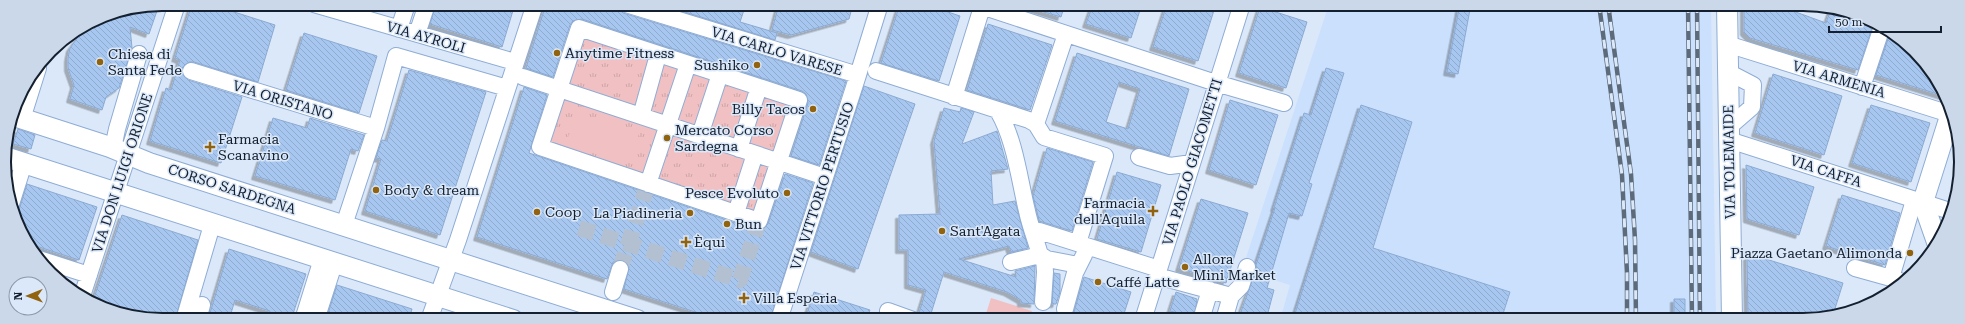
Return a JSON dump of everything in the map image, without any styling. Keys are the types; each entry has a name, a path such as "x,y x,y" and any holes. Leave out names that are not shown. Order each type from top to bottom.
{"main road":[{"name":"VIA TOLEMAIDE","path":"1727,11 1732,313"},
{"name":"CORSO SARDEGNA","path":"18,118 344,225 598,313"},
{"path":"1935,236 1923,202 1948,121"},
{"path":"11,159 116,192 212,225 491,313"}],"street":[{"name":"VIA DON LUIGI ORIONE","path":"84,291 116,192 120,152 174,11"},
{"name":"VIA AYROLI","path":"338,11 515,62"},
{"path":"399,29 405,11"},
{"path":"417,34 425,11"},
{"path":"432,313 451,261 533,11"},
{"name":"VIA CARLO VARESE","path":"649,11 858,75 878,11"},
{"path":"954,97 978,11"},
{"path":"998,11 1216,83 1284,102"},
{"name":"VIA PAOLO GIACOMETTI","path":"1145,313 1240,11"},
{"path":"579,28 658,55 799,100 759,221 540,147 579,28"},
{"path":"1866,88 1881,32"},
{"path":"1040,130 1066,34"},
{"path":"1866,88 1887,36"},
{"name":"VIA ARMENIA","path":"1727,44 1866,88 1945,110"},
{"path":"120,152 116,129 139,54"},
{"path":"641,116 658,55"},
{"path":"344,225 376,128 396,56 507,88"},
{"path":"648,184 688,64"},
{"name":"VIA ORISTANO","path":"191,71 376,128"},
{"path":"876,71 998,111 1040,130 1105,156 1078,265 1065,309"},
{"path":"700,135 720,74"},
{"name":"VIA VITTORIO PERTUSIO","path":"781,313 858,75"},
{"path":"523,77 819,175"},
{"path":"739,149 759,87"},
{"path":"18,118 29,90"},
{"path":"998,111 1006,124 1022,185 1029,221 1042,256 1045,272 1043,302"},
{"name":"VIA CAFFA","path":"1729,133 1923,202"},
{"path":"736,213 755,154"},
{"path":"1139,157 1170,166 1192,163"},
{"path":"14,193 24,163"},
{"path":"1856,268 1897,280 1912,207 1923,202 1946,210"},
{"path":"186,313 212,225"},
{"path":"1039,231 1231,296"},
{"path":"1011,262 1042,256 1078,265"},
{"path":"306,313 328,261"},
{"path":"317,313 328,261"},
{"path":"48,262 89,275"},
{"path":"1226,313 1231,296 1240,286 1247,267"},
{"path":"613,292 620,269"},
{"path":"1202,313 1210,290"}],"shaded area":[{"path":"1327,11 1711,11 1716,313 1282,313 1290,285 1242,270"}],"green space":[{"path":"585,37 794,103 757,215 545,145"},
{"path":"577,113 639,134 628,164 566,143"},
{"path":"991,298 1032,311 1032,313 986,313"}],"building":[{"name":"Chiesa di Santa Fede","path":"157,11 149,34 130,27 132,48 119,88 106,97 102,110 70,99 74,85 68,68 70,48 79,35 101,24 123,16"},
{"path":"190,11 231,11 275,25 258,82 194,62 189,62 182,68 182,73 188,80 242,97 221,163 150,141 166,88 171,90 180,60 175,58"},
{"path":"434,11 513,11 502,47 430,24"},
{"path":"544,11 621,11 623,13 846,81 819,165 791,156 808,103 806,94 802,91 582,19 573,21 570,25 553,77 526,68"},
{"path":"682,11 744,11 740,22 777,33 775,40"},
{"path":"777,11 851,11 849,19 791,35 772,30"},
{"path":"898,11 945,11 960,16 939,81 881,63"},
{"path":"1041,11 1063,11 1061,17"},
{"path":"1091,11 1140,11 1131,38 1086,24"},
{"path":"1165,11 1214,11 1198,61 1153,47"},
{"path":"1259,11 1273,11 1307,22 1286,88 1239,73"},
{"path":"1459,11 1470,11 1458,74 1447,72"},
{"path":"1744,11 1793,11 1826,23 1829,13 1861,22 1872,28 1858,70 1750,38 1744,32"},
{"path":"988,24 1052,45 1030,110 967,90"},
{"path":"304,33 377,56 359,113 286,90"},
{"path":"1889,37 1903,48 1917,62 1929,78 1937,94 1876,75"},
{"path":"1077,53 1189,89 1169,156 1055,121","holes":["1119,82 1140,89 1128,129 1106,122"]},
{"path":"1326,68 1344,73 1309,183 1312,184 1302,216 1289,213 1267,288 1274,290 1268,313 1241,313 1256,270 1256,265 1304,113 1311,115"},
{"path":"409,70 486,92 440,235 365,211 381,159 376,158 382,140 387,141"},
{"path":"1773,74 1842,96 1824,155 1755,133"},
{"path":"864,86 915,104 858,269 811,252"},
{"path":"524,87 547,95 529,153 756,230 761,230 768,224 785,174 813,183 772,313 698,313 624,289 629,267 627,262 622,260 613,262 607,279 477,237"},
{"path":"1230,100 1278,115 1256,185 1209,170"},
{"path":"1361,105 1412,122 1373,248 1510,292 1503,313 1295,313"},
{"path":"1871,105 1930,123 1911,182 1852,163"},
{"path":"944,108 960,112 961,108 974,112 962,144 997,131 1008,169 991,171 993,205 1015,201 1028,248 1011,252 1009,246 959,259 1016,277 1015,271 1035,266 1034,304 1021,303 1021,300 1007,292 944,272 931,313 919,313 926,290 908,285 908,250 899,250 899,215 940,214 934,141"},
{"path":"273,118 307,128 310,118 364,135 358,151 351,149 335,200 255,176"},
{"path":"18,129 35,135 31,149 13,144"},
{"path":"1047,148 1093,162 1072,231 1039,221 1033,196"},
{"path":"1746,165 1814,187 1799,235 1747,219"},
{"path":"1117,172 1161,185 1141,252 1097,239"},
{"path":"27,184 97,207 79,260 36,246 22,220 18,209"},
{"path":"1842,195 1900,213 1885,265 1826,246"},
{"path":"1201,199 1248,213 1226,283 1179,268"},
{"path":"122,215 198,240 177,313 142,312 113,305 94,297"},
{"path":"229,249 306,274 293,313 269,313 270,311 235,300 231,313 210,313"},
{"path":"1753,255 1843,283 1835,309 1813,313 1748,313 1747,257"},
{"path":"1054,273 1060,274 1060,292 1056,304 1052,304"},
{"path":"1084,277 1131,292 1124,313 1074,312"},
{"path":"337,285 412,309 411,313 328,313"},
{"path":"814,292 870,310 869,313 807,313"},
{"path":"1176,292 1197,299 1195,313 1178,313 1170,311"},
{"path":"1674,299 1685,299 1685,313 1674,313"}],"tunnel":[{"path":"620,269 648,184"},
{"path":"579,228 740,280 759,221"}],"railway":[{"path":"1600,11 1622,175 1627,273 1627,313"},
{"path":"1609,11 1631,174 1635,240 1636,313"},
{"path":"1688,11 1692,313"},
{"path":"1697,11 1700,313"}],"place":[{"name":"Anytime Fitness","path":"557,53"},
{"name":"Chiesa di Santa Fede","path":"100,62"},
{"name":"Sushiko","path":"757,65"},
{"name":"Billy Tacos","path":"813,109"},
{"name":"Mercato Corso Sardegna","path":"667,138"},
{"name":"Farmacia Scanavino","path":"210,147"},
{"name":"Body & dream","path":"376,190"},
{"name":"Pesce Evoluto","path":"787,193"},
{"name":"Farmacia dell'Aquila","path":"1153,211"},
{"name":"Coop","path":"537,212"},
{"name":"La Piadineria","path":"690,213"},
{"name":"Bun","path":"727,224"},
{"name":"Sant'Agata","path":"942,231"},
{"name":"Èqui","path":"686,242"},
{"name":"Piazza Gaetano Alimonda","path":"1910,253"},
{"name":"Allora Mini Market","path":"1185,267"},
{"name":"Caffé Latte","path":"1098,282"},
{"name":"Villa Esperia","path":"744,298"}]}
